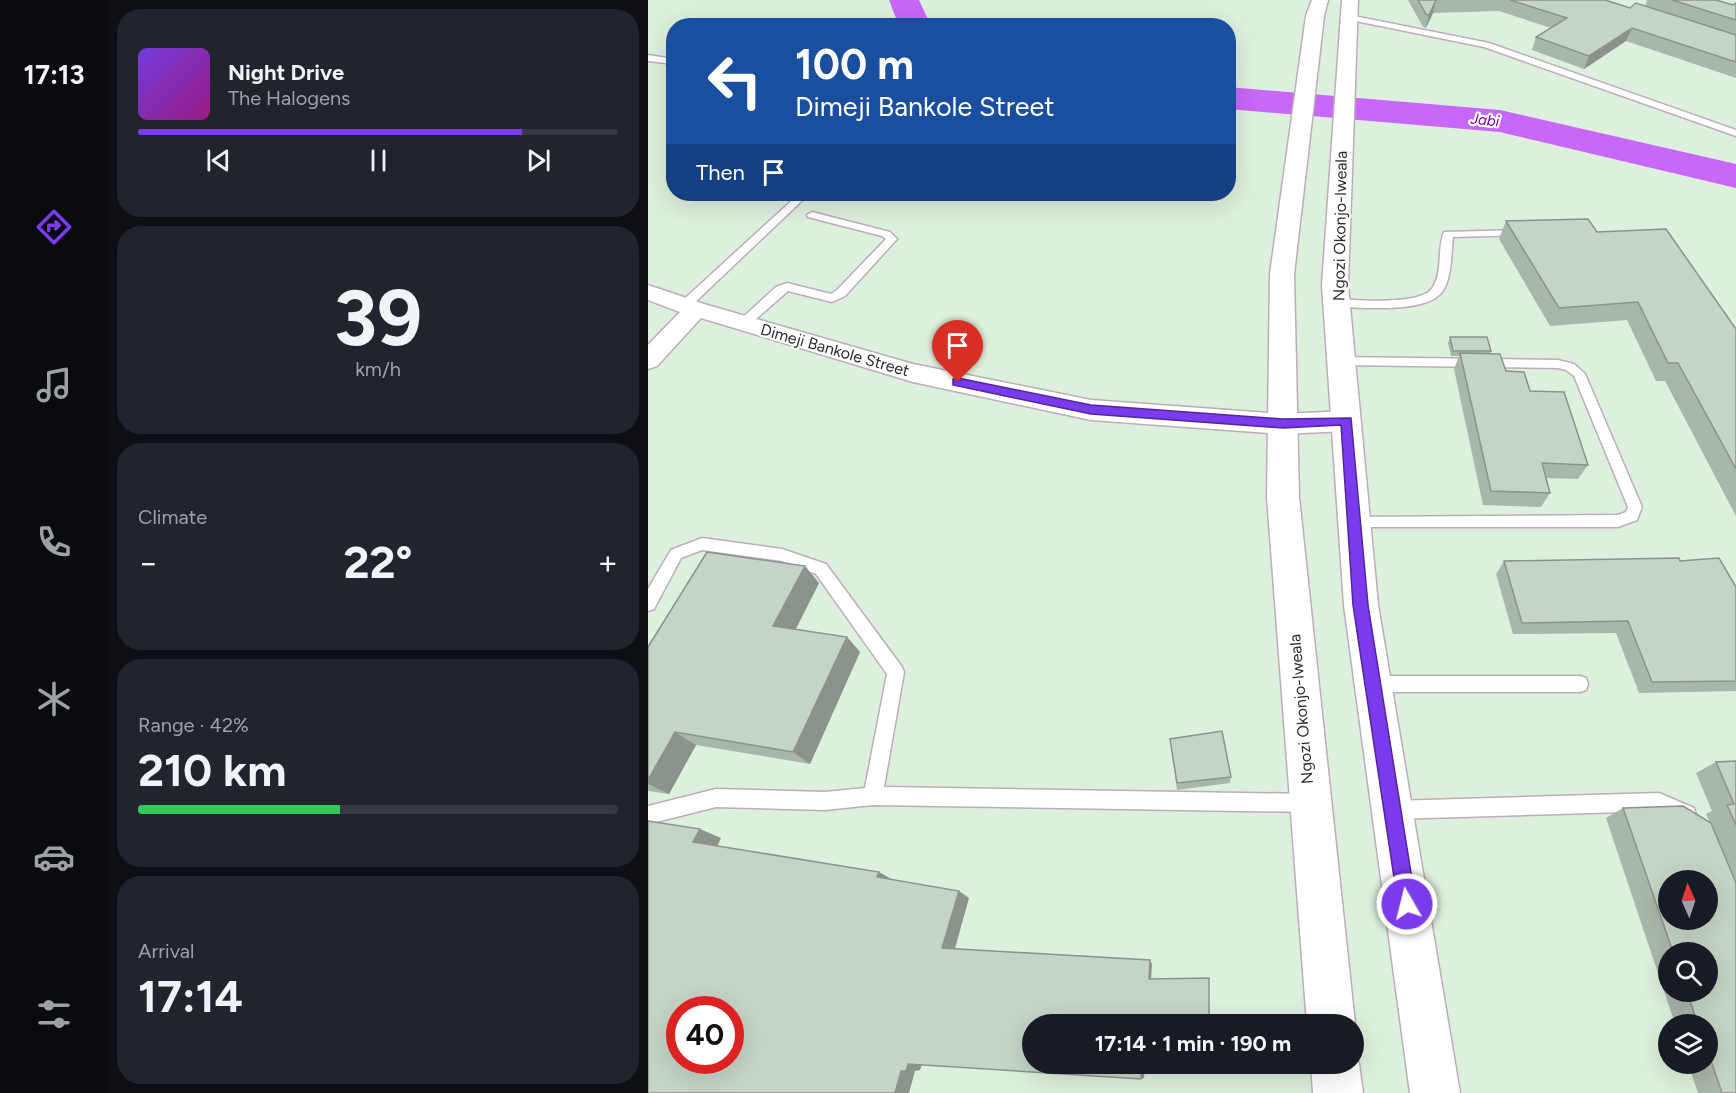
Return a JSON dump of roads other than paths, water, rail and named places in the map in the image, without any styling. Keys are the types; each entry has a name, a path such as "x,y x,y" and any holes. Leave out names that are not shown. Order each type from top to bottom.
{"street":[{"name":"Ngozi Okonjo-Iweala","path":"1320,0 1315,16 1282,274 1283,498 1330,1014"},
{"name":"Ngozi Okonjo-Iweala","path":"1349,9 1336,294 1341,361 1361,605 1435,1093"},
{"name":"Dimeji Bankole Street","path":"648,292 913,373 1091,410 1283,424 1346,421"},
{"path":"648,360 691,307"},
{"path":"1336,1074 1338,1093"}],"lane":[{"path":"1349,9 1485,45 1736,133"},
{"path":"648,58 666,61"},
{"path":"691,307 797,201"},
{"path":"744,323 780,290 787,287 832,298 841,293 892,239 886,234 812,215"},
{"path":"1336,294 1409,302 1429,298 1438,289 1448,234 1532,233"},
{"path":"1341,361 1558,364 1570,367 1579,374 1635,507 1632,516 1618,521 1354,523"},
{"path":"648,604 676,554 702,544 782,555 821,569 896,672 873,796"},
{"path":"1373,684 1580,684"},
{"path":"648,815 716,798 825,801 873,796 1310,803"},
{"path":"1393,810 1659,802 1682,812 1699,824"}],"waterway":[{"name":"Jabi","path":"904,0 912,18"},
{"name":"Jabi","path":"1236,99 1500,121 1736,176"}]}
